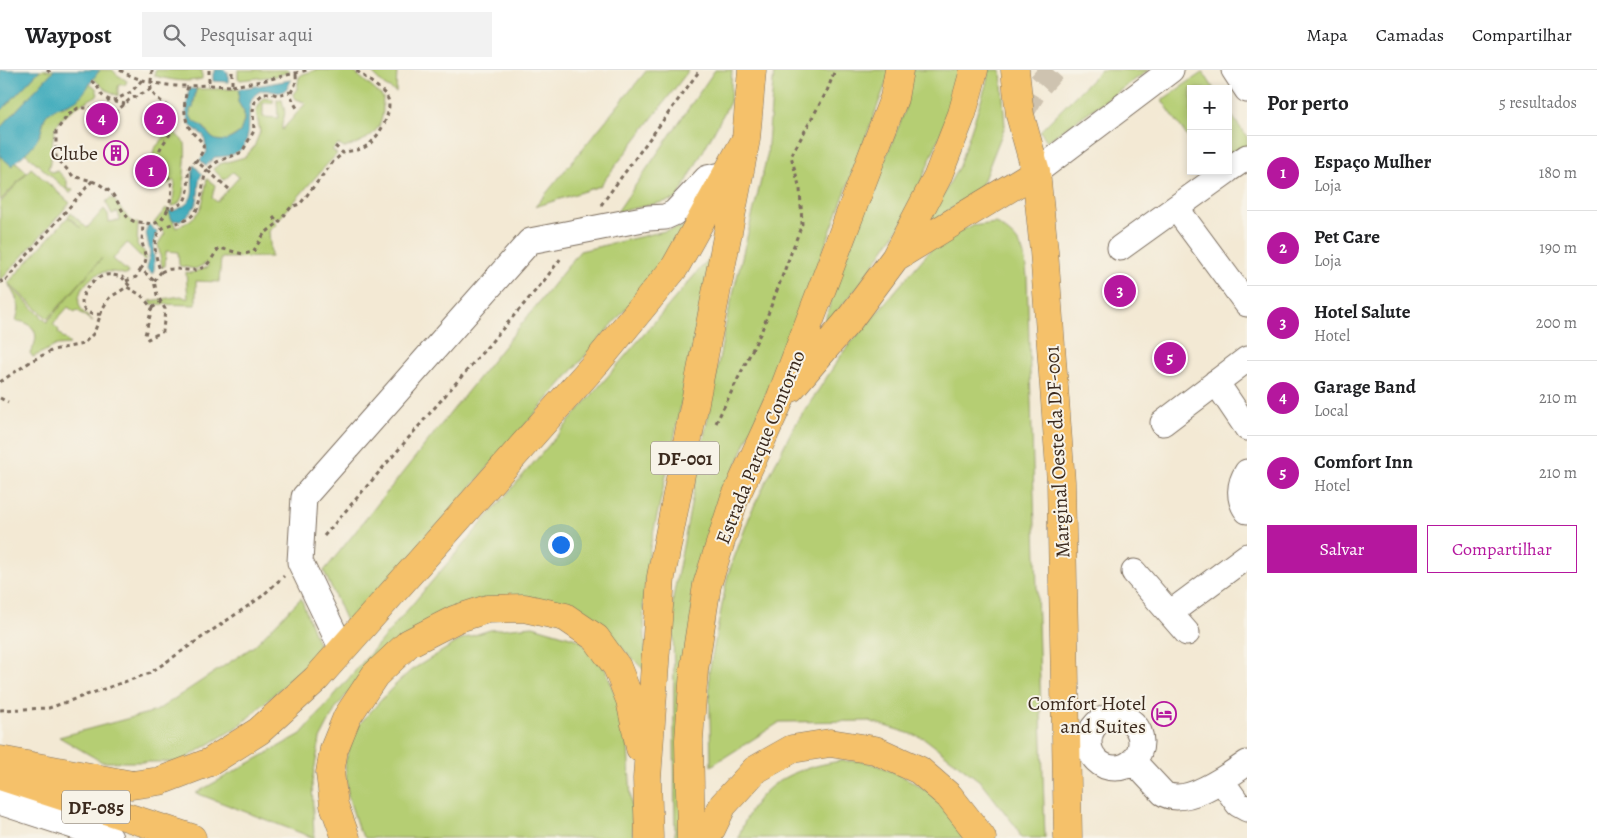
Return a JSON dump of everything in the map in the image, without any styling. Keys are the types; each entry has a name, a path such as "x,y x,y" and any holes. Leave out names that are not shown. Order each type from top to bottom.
{"main road":[{"name":"DF-001","path":"649,838 647,779 661,577 746,140 752,70"},
{"name":"Estrada Parque Contorno","path":"691,838 689,740 694,670 707,585 734,500 779,402 894,98 899,70"},
{"path":"779,402 849,320 895,258 936,178 962,114 974,70"},
{"name":"Marginal Oeste da DF-001","path":"1015,70 1020,115 1036,172 1044,251 1061,482 1068,838"},
{"path":"0,760 132,785 160,780 210,762 259,731 316,679 598,362 674,267 746,140"},
{"path":"895,258 1036,172"},
{"path":"346,838 334,805 330,773 334,749 346,716 375,675 409,643 456,619 487,610 524,608 565,617 596,638 617,667 630,700 647,779"},
{"path":"707,838 723,805 755,770 792,749 830,743 875,750 919,770 949,796 982,838"},
{"name":"DF-085","path":"0,776 192,838"}],"street":[{"path":"1036,172 1171,70"},
{"path":"1232,168 1247,157"},
{"path":"342,649 300,562 304,497 530,241 648,218 664,217 674,212 707,178 727,174"},
{"path":"1120,248 1221,175"},
{"path":"1176,208 1247,304"},
{"path":"1162,423 1247,359"},
{"path":"1216,382 1247,428"},
{"path":"1247,472 1241,485 1240,493 1247,511"},
{"path":"1170,613 1247,556"},
{"path":"1134,572 1187,633"},
{"path":"1133,761 1169,797 1182,797 1221,780 1247,763"},
{"path":"1221,780 1238,804 1247,809"},
{"path":"0,802 110,838"}],"path":[{"path":"47,70 51,74"},
{"path":"120,70 129,76 188,86 232,86 308,70"},
{"path":"151,89 129,100 117,111 110,112 97,108 78,108 68,115 56,131 56,157 73,176 94,180 113,195 119,207 134,222 155,224 163,218 168,209 172,193 169,179 157,160 162,147 173,130 173,118 167,105 151,89 152,70"},
{"path":"209,70 209,86"},
{"path":"232,70 232,86"},
{"path":"293,70 296,81 290,92 290,97 299,110"},
{"path":"154,280 166,269 192,271 206,266 219,248 243,254 253,252 264,234 278,223 291,207 300,204 333,162 343,153 363,149 374,142 383,127 388,109 388,99 381,90 356,70"},
{"path":"716,425 762,330 802,224 800,189 791,156 827,91 835,70"},
{"path":"113,101 131,92 142,79"},
{"path":"91,81 98,86 107,99 110,104 110,112"},
{"path":"168,209 184,202 188,190 189,168 191,163 196,161 203,152 204,147 200,138 190,128 186,116 184,104 188,86"},
{"path":"161,272 157,263 155,244 163,228 179,224 195,213 199,206 203,178 207,170 217,162 242,152 254,131 253,111 255,101 264,93 277,95 290,92"},
{"path":"107,99 125,104"},
{"path":"335,146 343,153"},
{"path":"196,161 229,189"},
{"path":"0,280 4,283 94,180"},
{"path":"272,217 278,223"},
{"path":"126,281 136,277 145,264 146,259 142,242 143,222"},
{"path":"141,270 154,280 157,295 161,302 165,309 163,331 148,339 145,336 152,308 161,302"},
{"path":"101,314 87,313 84,307 82,297 89,284 106,275 122,277 132,289"},
{"path":"0,382 33,360 53,350 83,344 94,333 109,298 127,287 141,295 152,308"},
{"path":"0,398 8,402"}],"green space":[{"path":"40,70 54,70 0,128 0,112"},
{"path":"100,70 113,70 127,81 125,85 120,84 118,87 118,96 105,89 93,78"},
{"path":"155,70 202,70 202,79 184,81 167,79 155,76"},
{"path":"238,70 289,70 289,72 276,76 240,80 238,78"},
{"path":"316,70 352,70 383,97 383,115 377,129 368,138 350,146 344,148 338,144 332,150 337,154 278,220 274,216 272,218 277,224 269,231 271,257 221,258 219,282 196,281 196,305 151,304 150,301 181,296 188,299 186,272 191,273 208,267 207,263 195,269 180,266 178,252 166,251 165,266 162,267 158,244 165,233 154,223 166,208 176,228 192,219 200,209 207,179 215,185 212,198 217,202 239,177 233,172 224,180 213,169 220,164 245,157 254,147 260,132 256,111 263,98 273,99 273,103 263,103 263,117 278,118 277,100 282,100 285,113 282,130 306,103 296,99 293,94 297,89 299,77"},
{"path":"397,70 396,92 384,85 370,71"},
{"path":"647,70 689,70 600,186 535,207"},
{"path":"715,70 732,70 730,102 677,199 617,212"},
{"path":"774,70 891,70 792,334 732,475 684,838 675,838 673,598 727,318 767,156"},
{"path":"913,70 965,70 962,82 907,216 858,287 822,329 844,261 905,110"},
{"path":"989,70 1001,70 1005,126 981,187 925,228 959,166 986,85"},
{"path":"1101,70 1149,70 1047,141 1040,131"},
{"path":"1203,72 1211,85 1187,85 1187,136 1162,100"},
{"path":"89,83 96,88 98,95 75,108 60,120 54,132 48,168 51,172 58,171 67,181 67,189 73,190 70,193 25,153 40,135 45,117 50,111 66,106 84,92"},
{"path":"196,89 239,89 238,102 244,112 244,121 240,132 226,141 215,140 205,128 192,121 190,109 193,108"},
{"path":"1232,116 1247,137 1247,146 1232,156"},
{"path":"168,133 175,133 185,143 183,194 177,205 172,206 174,180 168,184 152,164 154,149"},
{"path":"0,156 12,166 16,162 27,172 0,201"},
{"path":"31,168 70,203 1,280 0,203"},
{"path":"110,198 114,199 132,222 138,223 137,245 144,251 146,259 144,260 127,243 113,259 128,272 127,275 116,272 104,272 84,285 81,291 79,296 80,307 93,322 77,310 75,312 68,307 53,324 70,344 57,345 33,357 30,353 35,341 35,331 28,324 16,321 19,309 17,300 9,285 47,322 102,258 48,319 8,283 68,217 81,228 68,216 71,213 87,228 104,209 108,214 109,222 120,220 118,212 112,214 106,202"},
{"path":"996,223 1020,245 1027,277 1045,838 1021,838 1017,828 981,782 924,738 869,721 780,722 711,766 709,672 728,574 752,510 792,430 844,351 938,241 971,226"},
{"path":"686,226 651,280 349,628 324,571 580,251"},
{"path":"711,256 673,445 650,547 643,603 647,673 596,622 531,597 363,674 336,708 320,739 312,782 314,838 196,793 301,734"},
{"path":"301,598 321,652 239,726 180,762 102,762 59,737 156,711 254,646"},
{"path":"533,626 580,640 606,670 627,726 633,838 365,838 358,828 348,796 345,763 355,729 410,671 462,639 490,630"},
{"path":"840,761 864,761 885,768 912,781 936,797 969,838 738,838 754,805 776,783 804,769"}],"water":[{"path":"0,70 40,70 0,112"},
{"path":"54,70 100,70 79,97 49,113 45,118 38,139 12,166 0,156 0,128"},
{"path":"215,70 225,70 228,72 228,82 213,81"},
{"path":"291,80 284,91 266,90 256,94 251,101 246,141 241,149 231,155 215,157 206,166 200,160 207,152 204,136 191,126 186,114 189,89 196,89 193,108 190,109 192,118 211,137 222,141 230,139 240,132 244,121 244,112 238,102 239,89"},
{"path":"194,165 202,174 195,205 183,219 178,221 172,220 169,211 176,210 186,204 192,195"},
{"path":"148,224 157,232 153,247 153,274 147,269 150,253 146,232"}],"tunnel":[{"path":"1020,115 1035,90 1053,70"}],"place":[{"name":"Garage Band","path":"102,119"},
{"name":"Pet Care","path":"160,119"},
{"name":"Clube","path":"116,153"},
{"name":"Espaço Mulher","path":"151,171"},
{"name":"Hotel Salute","path":"1120,291"},
{"name":"Comfort Inn","path":"1170,358"},
{"name":"Comfort Hotel and Suites","path":"1164,714"}]}
